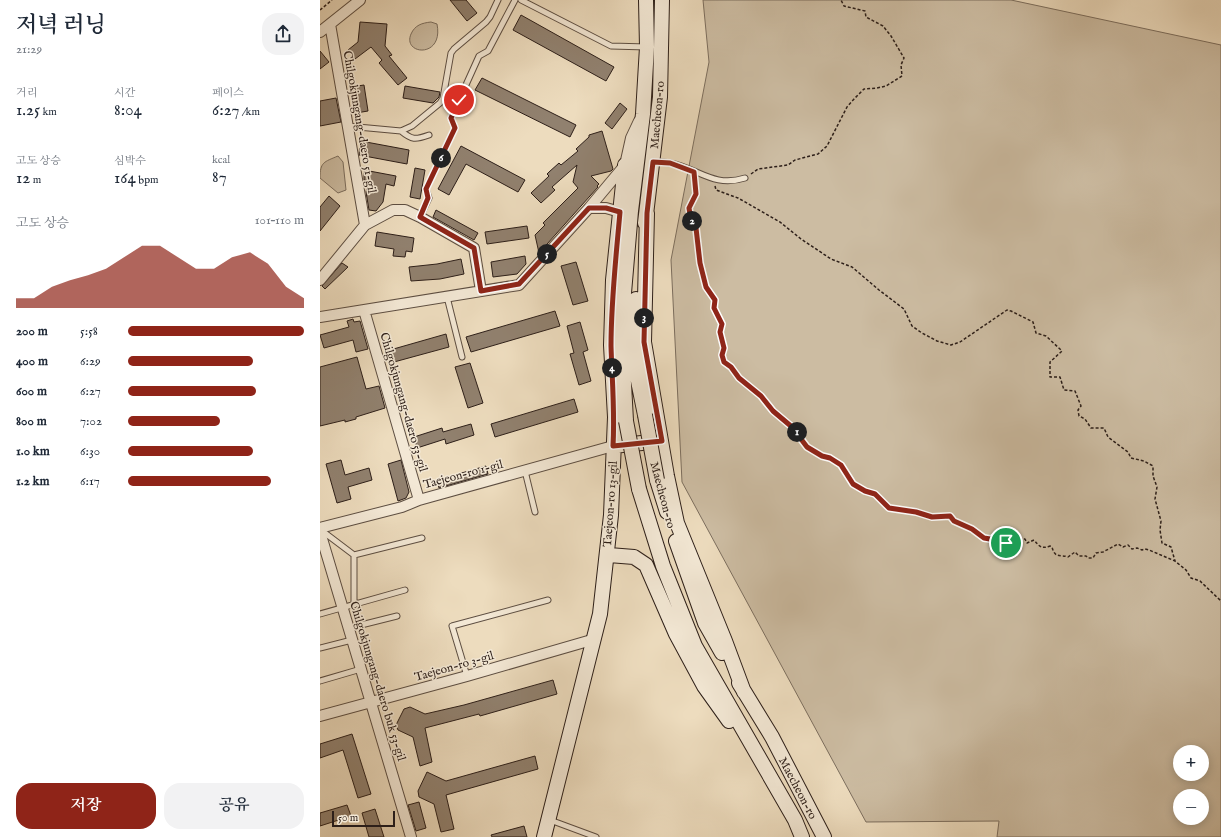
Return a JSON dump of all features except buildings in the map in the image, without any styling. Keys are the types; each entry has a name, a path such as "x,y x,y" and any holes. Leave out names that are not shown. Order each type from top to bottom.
{"main road":[{"name":"Maecheon-ro","path":"646,0 647,47 643,114 631,211 621,328 626,422 639,489 663,566 695,646 765,768 802,837"},
{"name":"Maecheon-ro","path":"662,0 660,97 647,213 639,266 635,319 635,366 657,480 681,558 705,623 744,692 772,737 824,837"},
{"name":"Taejeon-ro 13-gil","path":"544,837 595,639 600,614 611,515 615,417 612,330 613,280 625,165"},
{"path":"647,213 644,342 667,476 677,523 744,692"},
{"path":"613,446 662,441"},
{"path":"607,554 634,557 646,565 676,634 704,686 747,748 765,768"}],"street":[{"path":"320,32 360,0"},
{"name":"Chilgokjungang-daero 51-gil","path":"330,24 365,225"},
{"path":"320,317 519,284 589,208 625,165 631,138 643,114"},
{"path":"589,208 606,208 620,212"},
{"path":"320,280 365,225 393,210 405,210 474,248 481,291"},
{"name":"Chilgokjungang-daero 53-gil","path":"364,310 419,500"},
{"name":"Taejeon-ro 1-gil","path":"320,528 402,507 419,500 613,446"},
{"name":"Chilgokjungang-daero buk 53-gil","path":"320,532 411,837"},
{"name":"Taejeon-ro 3-gil","path":"320,716 468,676 595,639"}],"lane":[{"path":"347,126 401,131 412,126 440,103 443,98 451,54 454,48 486,22 498,0"},
{"path":"420,217 428,198 426,189 455,128 451,118 479,56 488,51 515,0"},
{"path":"521,0 611,46 647,47"},
{"path":"401,131 408,137 414,139 429,135"},
{"path":"653,162 670,163 715,180 736,181 745,178"},
{"path":"447,297 462,357"},
{"path":"526,471 535,512"},
{"path":"320,528 354,555"},
{"path":"354,555 422,538"},
{"path":"354,555 354,605"},
{"path":"320,614 405,590"},
{"path":"468,676 452,626 548,600"},
{"path":"349,628 397,616"},
{"path":"320,648 352,640"},
{"path":"320,681 361,669"},
{"path":"549,820 596,837"}],"path":[{"path":"320,10 332,0"},
{"path":"745,178 750,177 752,173 758,169 788,165 795,160 818,154 827,146 847,107 864,89 886,86 902,76 901,65 904,58 891,36 882,26 866,17 865,11 844,6 841,0"},
{"path":"694,172 696,194 689,208 691,220 696,228 700,263 706,287 715,300 714,308 722,324 720,332 724,348 722,359 742,381 761,396 773,411 792,427 807,447 841,465 853,484 865,491 875,494 889,508 916,512 932,517 950,516 954,521 972,529 984,538 990,539 999,536 1006,543 1011,543 1022,539 1025,539 1027,543 1034,540 1040,547 1052,547 1057,556 1068,557 1075,552 1079,556 1093,558 1096,553 1103,552 1118,544 1123,547 1128,545 1132,549 1145,549 1175,561 1186,570 1191,578 1200,581 1221,601"},
{"path":"715,180 716,190 738,198 780,222 801,240 831,259 852,267 904,309 912,326 937,341 951,345 960,342 1007,310 1033,322 1036,333 1046,336 1062,351 1050,362 1050,377 1060,377 1064,390 1075,391 1081,406 1078,410 1079,416 1085,418 1091,428 1104,428 1108,437 1128,452 1131,458 1144,461 1153,466 1153,476 1157,487 1155,499 1161,521 1160,530 1162,543 1170,547 1175,561"}],"shaded area":[{"path":"703,0 1011,0 1221,45 1221,837 997,837 999,821 866,822 682,482 671,260 709,62"},
{"path":"431,22 437,24 438,35 435,43 429,48 423,50 412,46 410,41 411,34 415,28 422,24"},
{"path":"338,156 343,162 346,190 338,193 320,178 321,169 324,163"}],"route":[{"path":"459,100 451,118 455,128 426,189 428,198 420,217 474,248 481,291 519,284 589,208 606,208 620,212 613,280 611,345 615,417 613,446 662,441 644,342 647,213 653,162 670,163 694,172 696,194 689,208 691,220 696,228 700,263 706,287 715,300 714,308 722,324 720,332 724,348 722,359 724,362 731,367 742,381 761,396 773,411 797,432 807,447 841,465 853,484 865,491 875,494 889,508 916,512 932,517 950,516 954,521 972,529 984,538 990,539 999,536 1006,543"}]}
